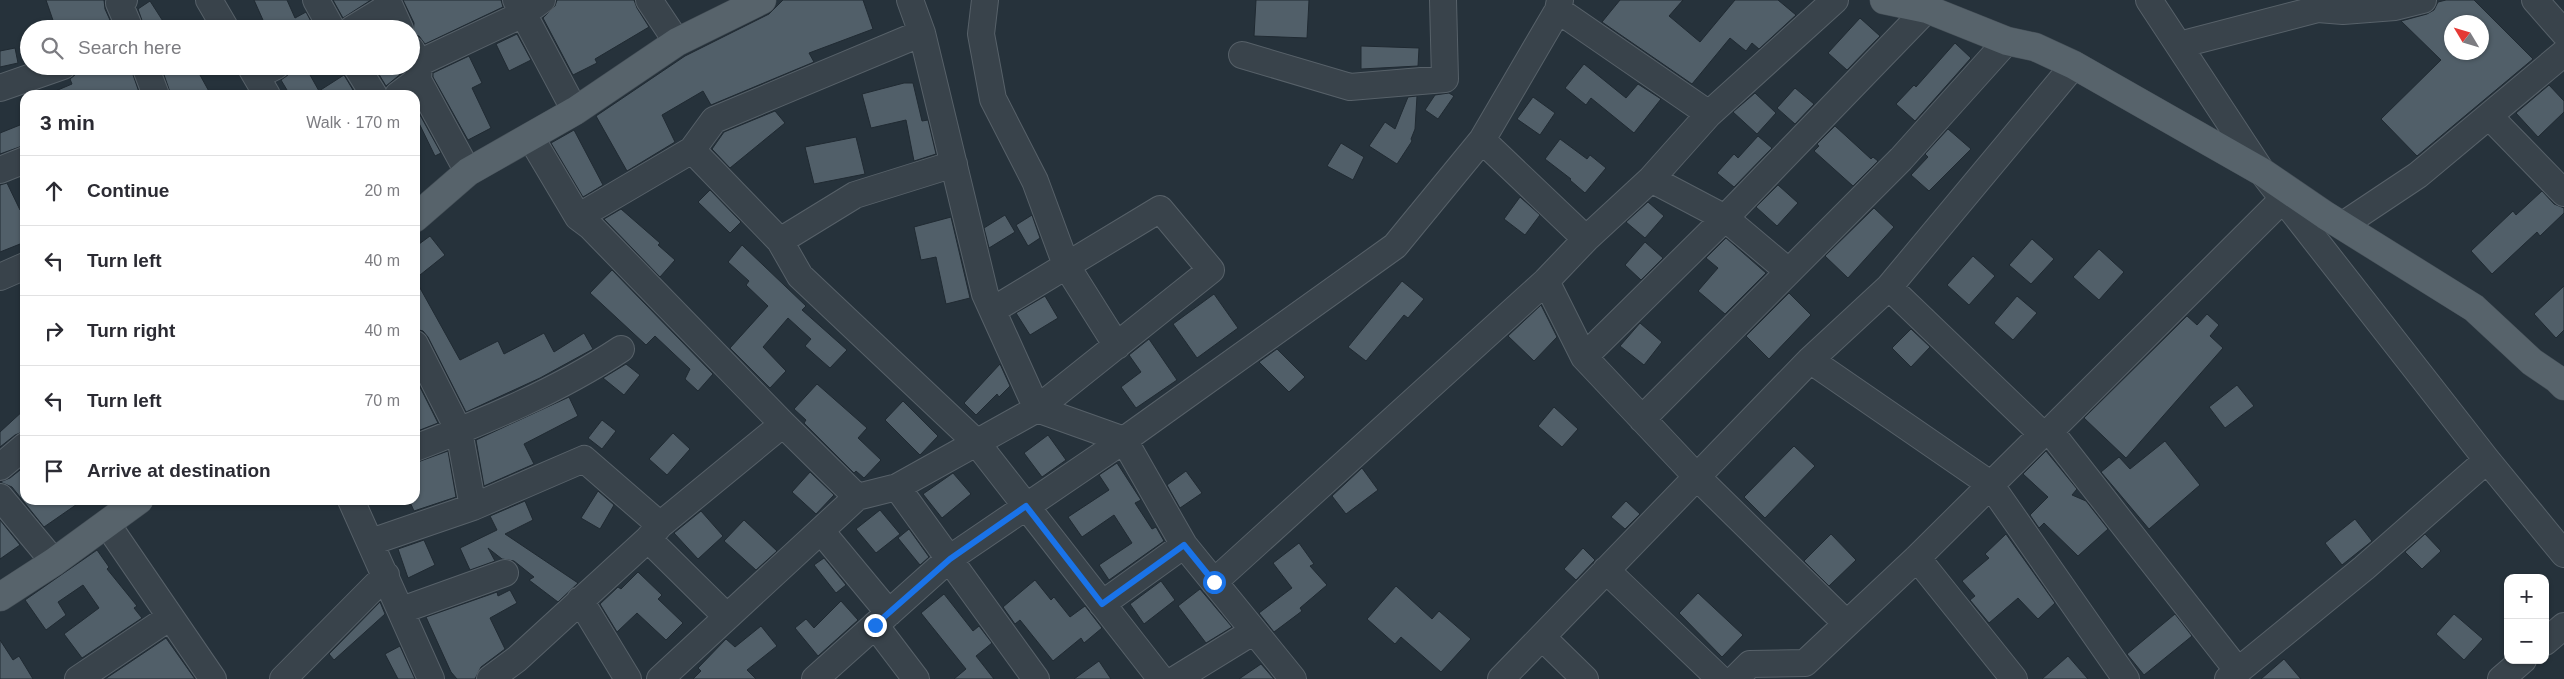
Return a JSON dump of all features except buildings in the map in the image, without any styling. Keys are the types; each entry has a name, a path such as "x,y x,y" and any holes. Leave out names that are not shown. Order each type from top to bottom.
{"main road":[{"path":"420,214 468,172 531,138 575,111 677,42 762,0"},
{"path":"1884,0 1927,9 2007,41 2035,47 2074,65 2262,172 2474,308 2532,362 2562,379"},
{"path":"0,597 54,562 132,505"}],"street":[{"path":"124,0 119,3 126,20"},
{"path":"208,0 220,20"},
{"path":"316,0 327,20"},
{"path":"649,0 677,42"},
{"path":"910,0 922,33 985,294 1037,409 1124,440 1184,545 1293,679"},
{"path":"985,0 981,34 993,99 1035,181 1066,266 1117,346"},
{"path":"1242,55 1350,87 1445,79 1443,0"},
{"path":"1214,582 1546,281 1586,239 1651,179 1709,114 1835,0"},
{"path":"2149,0 2262,172 2487,460 2564,554"},
{"path":"2179,45 2317,5 2343,11 2395,7 2423,0"},
{"path":"2535,0 2564,33"},
{"path":"420,67 527,5 575,111"},
{"path":"815,679 950,559 1124,440 1395,246 1482,140 1559,5 1709,114"},
{"path":"1584,357 1725,218 1927,9"},
{"path":"373,20 392,12"},
{"path":"578,217 692,150 714,120 922,33"},
{"path":"1642,419 1901,159 2007,41"},
{"path":"2343,224 2418,175 2490,117 2564,53"},
{"path":"1501,679 1810,360 1889,287 2074,65"},
{"path":"0,88 37,75"},
{"path":"148,75 154,90"},
{"path":"362,75 371,90"},
{"path":"413,75 468,172"},
{"path":"2490,117 2564,193"},
{"path":"531,138 578,217 590,226 783,424 858,497"},
{"path":"1482,140 1586,239"},
{"path":"692,150 780,241 800,276 976,442 1161,679"},
{"path":"0,170 20,162"},
{"path":"780,241 855,195 954,164"},
{"path":"1651,179 1725,218 1788,271"},
{"path":"1606,570 1735,678 1750,664 1805,663 1917,558 1990,484 2046,432 2284,198"},
{"path":"660,679 858,497 897,487 1037,409 1212,270 1160,209 993,310"},
{"path":"0,278 20,268"},
{"path":"1546,281 1584,357 1697,477 1846,623"},
{"path":"1889,287 2046,432 2233,675 2364,568 2487,460"},
{"path":"420,446 459,431 587,372 621,349"},
{"path":"420,354 459,431 473,507"},
{"path":"1810,360 1990,484 2126,679"},
{"path":"490,679 517,659 654,532 783,424"},
{"path":"0,467 20,450"},
{"path":"371,542 473,507 584,459 654,532 727,617"},
{"path":"897,487 1036,679"},
{"path":"0,497 54,562"},
{"path":"353,505 402,610 431,679"},
{"path":"107,524 212,679"},
{"path":"821,531 882,619 916,679"},
{"path":"1102,604 1184,545"},
{"path":"1917,558 2014,679"},
{"path":"402,610 505,573"},
{"path":"283,679 386,575"},
{"path":"580,600 628,679"},
{"path":"78,679 170,617"},
{"path":"2549,639 2564,626"},
{"path":"1176,679 1254,631"},
{"path":"1542,637 1585,679"},
{"path":"2501,679 2519,664"}],"route":[{"path":"875,625 950,559 1026,506 1102,604 1184,545 1214,582"}]}
